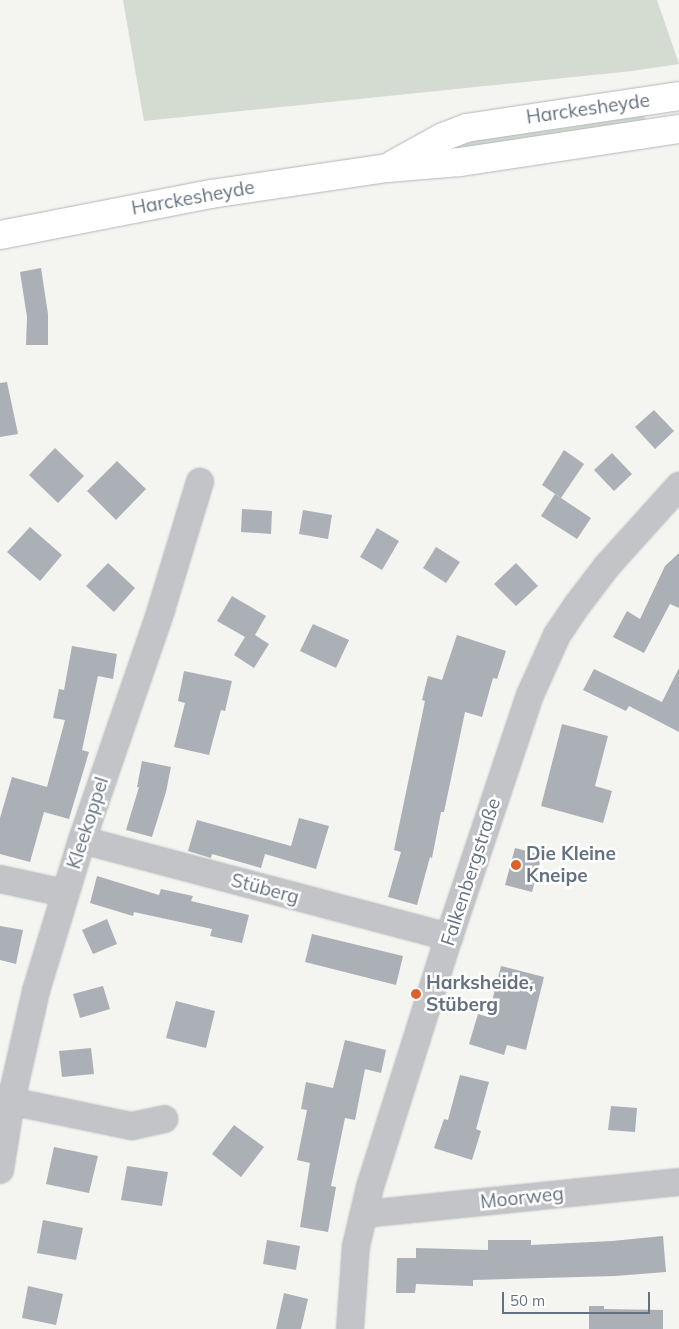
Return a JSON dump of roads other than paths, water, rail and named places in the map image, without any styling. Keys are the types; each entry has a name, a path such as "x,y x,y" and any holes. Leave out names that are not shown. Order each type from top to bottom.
{"main road":[{"name":"Harckesheyde","path":"387,168 443,137 466,128 679,96"},
{"name":"Harckesheyde","path":"0,235 211,194 387,168 460,162 679,129"}],"street":[{"name":"Kleekoppel","path":"0,1170 6,1100 36,991 82,840 130,696 162,610 200,482"},
{"name":"Falkenbergstraße","path":"350,1329 356,1246 370,1187 449,937 530,695 557,635 598,576 679,486"},
{"name":"Stüberg","path":"82,840 449,937"},
{"path":"0,879 65,893"},
{"path":"6,1100 132,1126 164,1119"},
{"name":"Moorweg","path":"364,1214 679,1182"}],"place":[{"name":"Die Kleine Kneipe","path":"516,865"},
{"name":"Harksheide, Stüberg","path":"416,994"}]}
